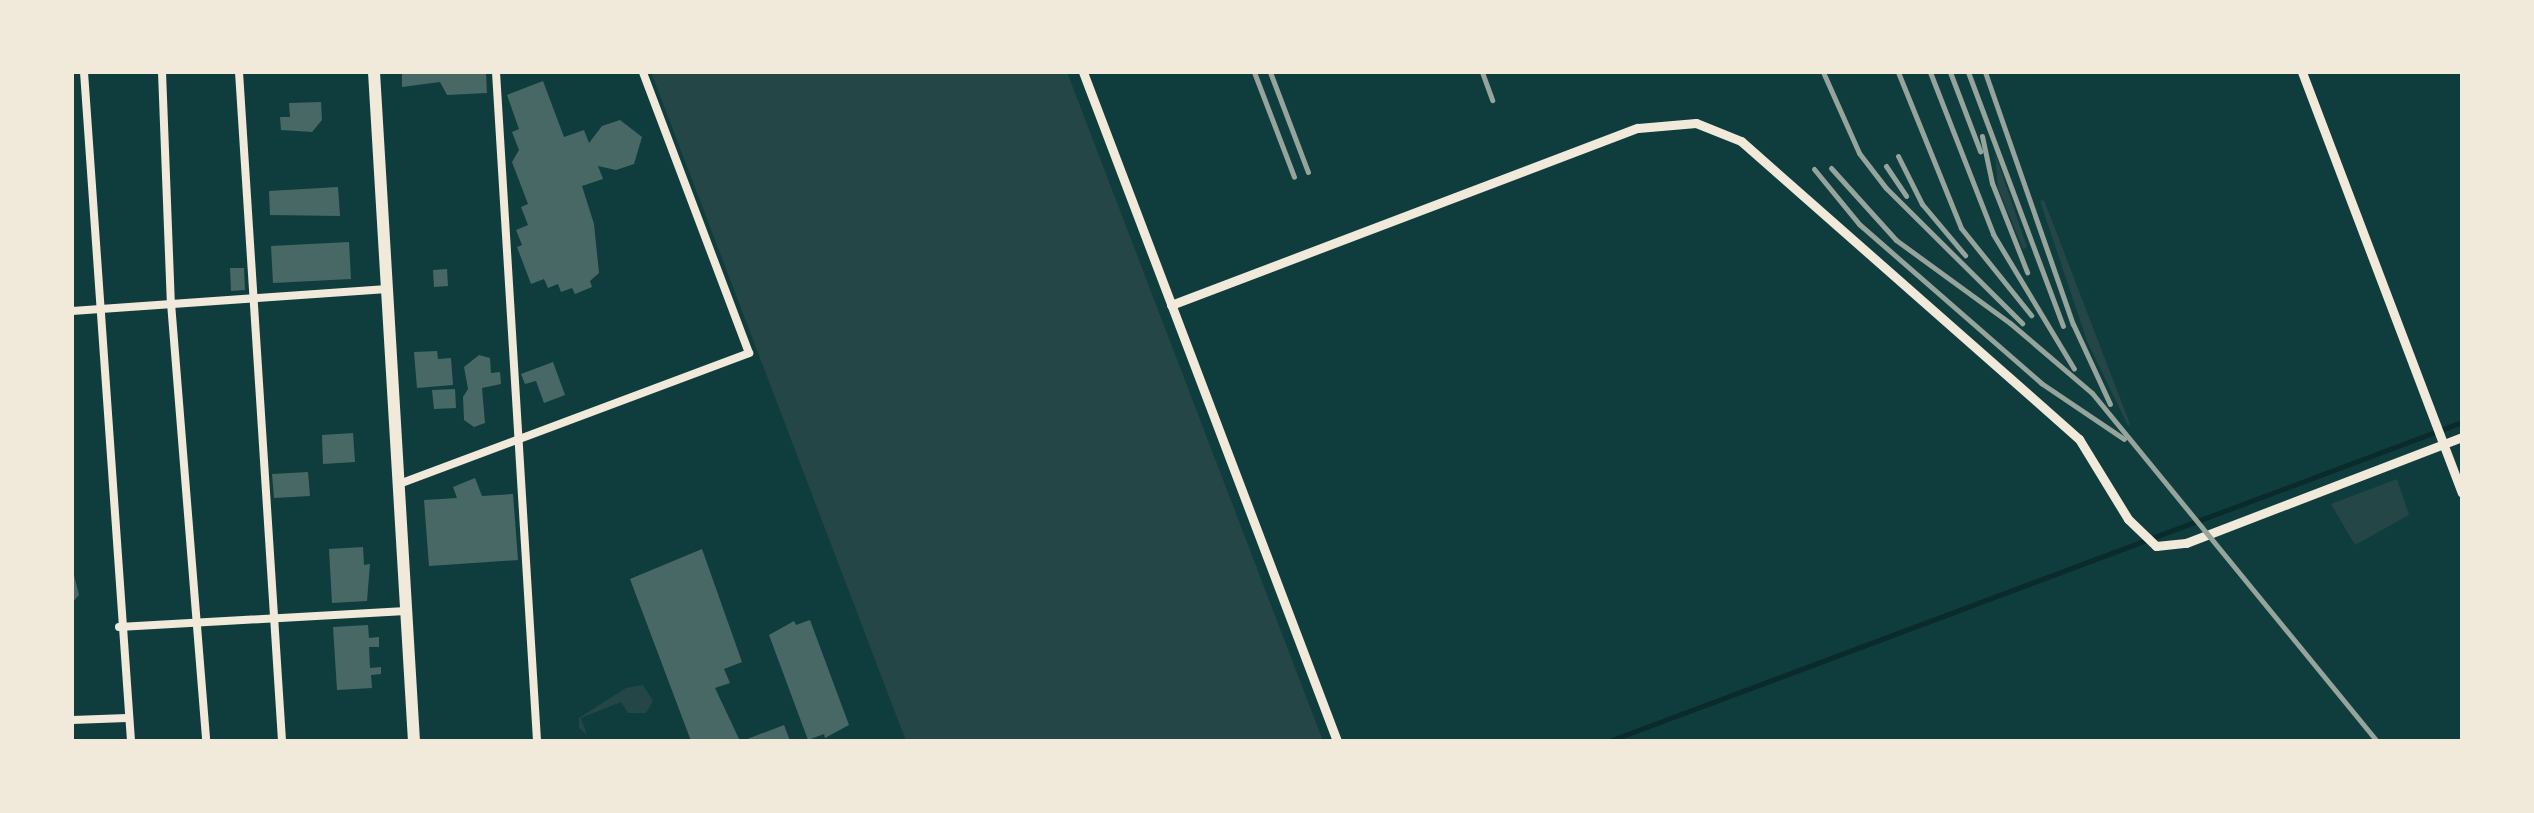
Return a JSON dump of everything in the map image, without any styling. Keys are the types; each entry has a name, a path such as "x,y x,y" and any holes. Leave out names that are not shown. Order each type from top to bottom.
{"main road":[{"path":"374,72 414,741"}],"street":[{"path":"84,72 119,627 131,741"},
{"path":"162,72 171,303 199,623 206,741"},
{"path":"239,72 282,741"},
{"path":"496,72 535,740"},
{"path":"399,484 749,353 643,72"},
{"path":"1083,72 1337,741"},
{"path":"2302,72 2462,493"},
{"path":"1171,305 1638,128 1696,123 1741,141 2079,439 2128,519 2156,546 2186,543 2462,437"},
{"path":"72,311 387,289"},
{"path":"119,627 406,611"},
{"path":"72,720 127,718"}],"shaded area":[{"path":"651,72 1067,72 1323,741 906,741"},
{"path":"1995,153 2027,247 2023,249 1998,188"},
{"path":"2044,200 2130,424 2128,426 2087,341 2040,201"},
{"path":"2397,479 2409,515 2355,545 2331,504"},
{"path":"643,685 653,701 646,713 628,713 621,702 581,718 587,735 579,728 579,718 626,688"}],"building":[{"path":"402,72 486,72 487,93 447,95 440,82 402,87"},
{"path":"543,81 564,137 584,130 589,143 602,126 620,120 642,137 634,164 616,170 598,166 603,179 582,186 594,224 599,273 590,281 592,287 575,294 572,288 561,292 558,284 548,288 544,279 531,284 517,247 522,245 516,230 528,225 521,207 528,204 512,162 519,150 512,132 519,129 507,95"},
{"path":"321,102 322,120 312,132 281,130 280,117 290,117 289,103"},
{"path":"338,187 340,216 270,215 269,191"},
{"path":"349,242 351,279 273,283 271,246"},
{"path":"230,268 244,268 245,290 231,291"},
{"path":"447,269 448,286 434,287 433,270"},
{"path":"437,351 438,359 451,358 453,385 417,388 414,352"},
{"path":"479,355 490,358 491,373 500,372 501,384 482,388 485,423 474,427 464,420 463,397 468,389 464,367"},
{"path":"553,362 565,395 544,403 536,381 525,384 521,374"},
{"path":"455,389 456,408 434,409 432,390"},
{"path":"353,433 355,462 323,464 322,435"},
{"path":"308,472 310,496 274,498 272,474"},
{"path":"475,478 482,496 513,494 518,560 429,566 424,500 457,498 453,487"},
{"path":"363,547 364,565 370,564 367,601 332,603 329,549"},
{"path":"702,549 742,662 724,669 730,683 715,688 740,741 691,741 630,579"},
{"path":"72,567 79,595 72,603"},
{"path":"810,620 849,725 825,738 824,734 808,740 769,635 794,621 796,625"},
{"path":"368,625 369,638 379,637 379,647 369,647 370,668 381,667 381,674 371,675 372,688 337,690 333,627"},
{"path":"784,725 790,741 742,741"}],"waterway":[{"path":"1609,741 2462,422"}],"railway":[{"path":"1254,72 1294,177"},
{"path":"1270,72 1308,172"},
{"path":"1482,72 1492,100"},
{"path":"1823,72 1859,153 1886,188 2022,323"},
{"path":"1898,72 1961,228 2031,315"},
{"path":"1930,72 1993,234 2074,369"},
{"path":"1950,72 1980,151"},
{"path":"1968,72 2063,326"},
{"path":"1985,72 2073,324 2110,404"},
{"path":"1982,136 1992,183 2027,272"},
{"path":"1898,156 1922,204 1965,255"},
{"path":"1886,166 1906,196"},
{"path":"1831,168 1896,240 2010,323 2092,393 2377,741"},
{"path":"1814,169 1859,224 2041,383 2124,439"}]}
